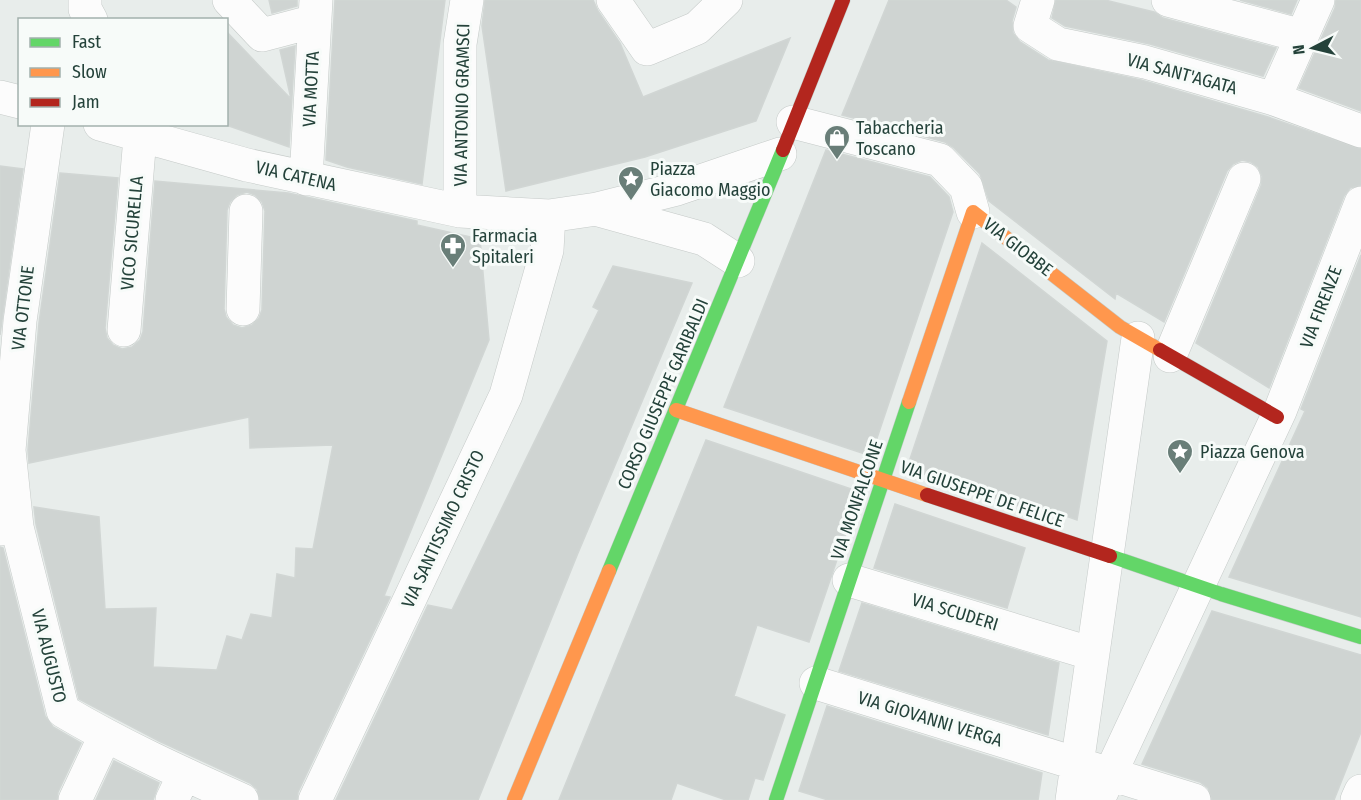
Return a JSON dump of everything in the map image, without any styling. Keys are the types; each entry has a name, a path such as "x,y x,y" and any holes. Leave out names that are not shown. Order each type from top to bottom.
{"street":[{"path":"229,0 261,36 316,10"},
{"name":"VIA ANTONIO GRAMSCI","path":"460,211 460,44 467,0"},
{"path":"613,0 647,49 697,28 726,0"},
{"name":"CORSO GIUSEPPE GARIBALDI","path":"514,800 738,261 843,0"},
{"name":"VIA SANT'AGATA","path":"1038,0 1030,26 1058,44 1145,62 1274,99 1361,131"},
{"path":"1168,0 1217,6 1302,36"},
{"path":"1274,99 1318,0"},
{"name":"VIA MOTTA","path":"306,178 316,10"},
{"path":"0,97 18,102"},
{"name":"VIA GIOBBE","path":"793,122 940,160 966,187 974,212 1129,332 1279,414"},
{"name":"VIA OTTONE","path":"9,528 9,450 20,321 48,126"},
{"name":"VIA CATENA","path":"111,126 139,131 246,188 306,178 460,211 549,216 597,209 677,189 780,153"},
{"name":"VICO SICURELLA","path":"124,330 139,131"},
{"path":"1170,356 1244,179"},
{"path":"243,309 246,188"},
{"name":"VIA FIRENZE","path":"1114,785 1210,589 1361,203"},
{"path":"597,209 704,240 738,261"},
{"name":"VIA MONFALCONE","path":"778,799 849,580 974,212"},
{"name":"VIA SANTISSIMO CRISTO","path":"315,800 506,395 547,250 549,216"},
{"path":"1072,800 1107,555 1129,332"},
{"name":"VIA GIUSEPPE DE FELICE","path":"676,410 1210,589"},
{"name":"VIA AUGUSTO","path":"9,528 63,711 105,736 178,787 242,800"},
{"name":"VIA SCUDERI","path":"849,580 1093,654"},
{"path":"1210,589 1361,637"},
{"name":"VIA GIOVANNI VERGA","path":"816,683 1077,764 1114,785"},
{"path":"75,800 105,736"},
{"path":"1114,785 1194,800"},
{"path":"1357,800 1361,791"}],"building":[{"path":"269,0 297,0 297,6 272,13"},
{"path":"335,0 445,0 422,184 326,160"},
{"path":"485,0 593,0 620,43 643,97 790,38 756,121 645,157 506,191 482,26"},
{"path":"889,0 1006,0 1016,7 1012,21 1013,33 1020,42 1048,60 1141,80 1268,117 1361,149 1361,185 1350,188 1344,196 1269,388 1196,343 1261,186 1262,176 1258,167 1242,160 1233,164 1227,171 1164,322 1116,293 1115,299 989,201 980,174 953,147 945,142 842,115"},
{"path":"1056,0 1105,0 1276,48 1263,76 1150,44 1065,26 1052,18"},
{"path":"1240,0 1297,0 1291,14"},
{"path":"1336,0 1361,0 1361,111 1299,88 1335,8"},
{"path":"228,33 291,99 280,50 295,46 289,147 228,126"},
{"path":"826,150 930,177 949,197 953,212 871,456 724,407"},
{"path":"0,166 23,169 0,335"},
{"path":"60,173 118,178 105,328 107,338 113,345 122,349 132,347 140,340 143,332 155,181 288,193 417,221 417,225 480,239 489,340 384,596 390,597 298,792 297,800 260,800 257,789 250,783 159,741 79,699 36,524 34,507 99,517 105,609 156,608 153,667 217,670 227,636 242,640 251,614 272,618 277,574 295,578 296,548 313,549 333,445 250,448 249,417 29,463 28,450 39,323","holes":["247,192 255,195 262,202 265,211 262,310 259,318 252,325 242,328 233,325 226,317 224,309 227,210 230,202 237,195"]},
{"path":"982,243 1107,341 1077,520 1038,506 1036,512 907,468"},
{"path":"1361,255 1361,617 1229,577 1305,411 1301,409"},
{"path":"613,266 692,283 578,553 478,800 336,800 428,605 452,610 599,310 593,307"},
{"path":"706,440 860,492 809,642 757,625 734,696 785,715 763,780 755,778 748,800 726,800 677,783 671,800 559,800"},
{"path":"895,504 1025,548 1007,608 874,568"},
{"path":"0,547 3,548 45,716 53,727 81,743 58,792 57,800 0,800"},
{"path":"862,603 1059,663 1048,735 839,671"},
{"path":"1212,611 1361,655 1361,732 1334,800 1212,800 1208,788 1200,782 1142,764"},
{"path":"827,706 1042,773 1038,800 828,800 799,791"},
{"path":"114,761 159,783 153,800 96,800"}],"traffic: fast":[{"path":"609,571 783,150"},
{"path":"776,800 909,402"},
{"path":"1110,556 1221,594 1361,637"}],"traffic: slow":[{"path":"909,402 973,212 1120,327 1160,350"},
{"path":"676,410 927,495"},
{"path":"514,800 609,571"}],"traffic: jam":[{"path":"783,150 843,0"},
{"path":"1160,350 1277,417"},
{"path":"927,495 1110,556"}],"place":[{"name":"Tabaccheria Toscano","path":"837,161"},
{"name":"Piazza Giacomo Maggio","path":"631,202"},
{"name":"Farmacia Spitaleri","path":"453,269"},
{"name":"Piazza Genova","path":"1180,475"}]}
